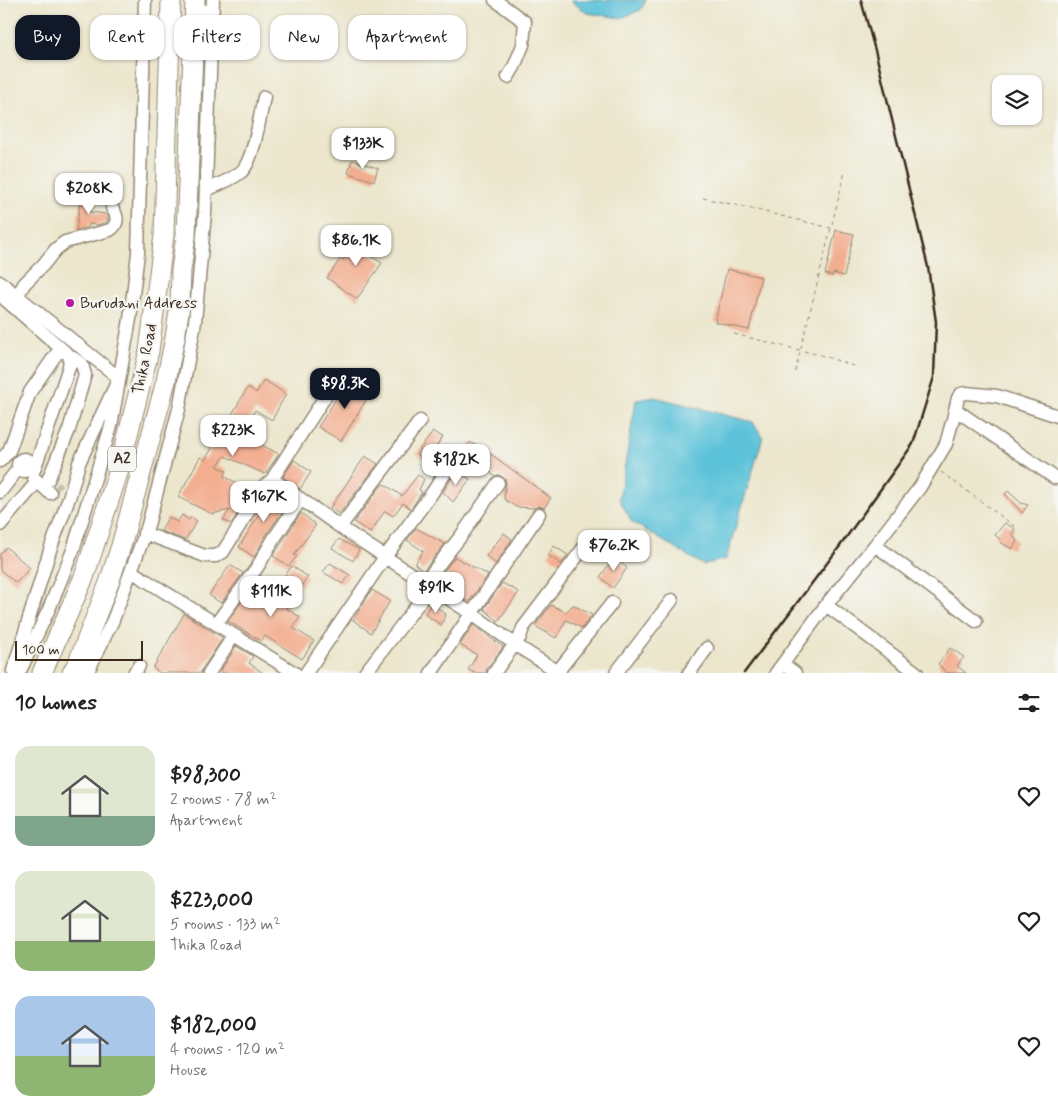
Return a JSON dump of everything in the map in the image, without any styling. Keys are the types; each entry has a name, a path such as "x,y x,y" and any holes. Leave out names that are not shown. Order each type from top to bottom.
{"highway":[{"name":"Thika Road","path":"42,673 84,577 120,470 149,351 164,235 171,0"},
{"name":"Thika Road","path":"72,673 99,609 121,546 166,381 175,338 186,236 195,0"},
{"path":"205,0 205,15"}],"street":[{"name":"Thika Road","path":"19,673 49,609 73,550 111,426 130,319 138,253 145,0"},
{"path":"212,15 213,0"},
{"path":"495,0 525,22 523,45 508,77"},
{"path":"87,673 113,620 131,571 144,533 179,409 195,322 205,213 211,60"},
{"path":"206,190 225,182 243,171 252,154 264,97"},
{"path":"17,297 24,284 56,249 65,242 113,228 116,225 117,218 112,208"},
{"path":"0,282 119,378 79,463 44,482 0,492"},
{"path":"0,294 82,364 85,375 69,430 44,482 0,525"},
{"path":"0,461 9,451 30,392 56,353 67,353"},
{"path":"12,673 50,550 44,482 69,367 67,353"},
{"path":"144,533 199,555 211,557 220,555 330,389"},
{"path":"795,673 779,668 826,605 875,546 920,487 946,444 958,398 961,394 997,396 1058,416"},
{"path":"956,410 1055,478"},
{"path":"340,527 420,421"},
{"path":"9,451 44,482"},
{"path":"306,673 384,557 432,493 458,454"},
{"path":"270,481 275,481 384,557 472,614 515,645 559,672 612,603"},
{"path":"365,673 498,483"},
{"path":"216,624 258,566 301,499"},
{"path":"431,673 539,514"},
{"path":"494,673 515,645 523,628 591,538"},
{"path":"875,546 976,621"},
{"path":"131,571 234,635 277,668 296,673"},
{"path":"616,673 672,600"},
{"path":"826,605 917,673"},
{"path":"209,673 234,635"},
{"path":"689,673 707,648"}],"path":[{"path":"795,372 845,172"},
{"path":"703,198 832,228"},
{"path":"734,334 824,356 856,367"},
{"path":"933,466 1017,528"}],"water":[{"path":"570,0 646,0 641,10 621,18 587,13"},
{"path":"655,397 753,422 763,437 726,559 703,565 632,522 619,499 636,400"}],"building":[{"path":"352,160 378,168 374,181 348,173"},
{"path":"81,197 92,199 90,212 106,214 107,222 97,225 89,224 88,227 76,230"},
{"path":"836,230 854,234 844,276 833,273 833,276 825,274"},
{"path":"360,231 378,242 369,255 382,263 357,299 327,278 341,258 343,260 356,243 353,241"},
{"path":"727,269 761,277 749,330 715,322"},
{"path":"349,379 371,392 341,441 318,427"},
{"path":"264,380 286,394 272,420 255,410 241,434 279,454 265,474 225,456 217,466 227,471 224,476 244,487 246,483 254,487 231,524 223,520 230,510 212,514 178,497 200,457 205,460 248,387 256,393"},
{"path":"433,432 443,437 428,461 416,454"},
{"path":"470,442 492,455 551,498 544,508 539,506 534,508 516,507 504,499 505,479 499,475 494,476 483,465 466,455 465,450"},
{"path":"365,456 378,464 339,514 330,508"},
{"path":"294,460 311,472 300,489 283,477"},
{"path":"456,471 470,479 453,502 443,492"},
{"path":"418,475 424,479 419,490 422,492 411,509 403,503 393,516 385,511 370,533 354,522 381,486 384,484 402,496"},
{"path":"274,490 290,501 266,535 254,557 239,547"},
{"path":"1008,491 1021,503 1028,505 1022,513 1005,494"},
{"path":"301,513 316,525 294,555 297,556 289,566 273,556"},
{"path":"182,515 189,520 191,517 197,521 185,540 161,531 168,517 177,522"},
{"path":"1005,523 1015,529 1012,534 1017,541 1012,549 1000,542 1001,540 995,535"},
{"path":"416,528 445,544 423,571 415,564 423,551 407,540"},
{"path":"504,533 512,539 496,564 486,556"},
{"path":"339,539 359,550 353,561 332,548"},
{"path":"554,546 568,555 561,564 548,555"},
{"path":"6,547 30,568 16,583 0,570 0,554"},
{"path":"455,557 488,575 469,602 456,594 458,582 443,572"},
{"path":"614,557 627,568 613,588 600,577"},
{"path":"330,563 350,575 343,584 323,572"},
{"path":"230,565 243,573 221,603 209,595"},
{"path":"292,566 308,577 301,586 285,575"},
{"path":"260,576 292,600 286,608 300,617 293,628 314,641 302,659 265,636 261,641 228,621"},
{"path":"502,583 519,592 498,621 484,609"},
{"path":"372,590 390,601 371,633 353,620"},
{"path":"431,603 446,614 441,625 425,614"},
{"path":"551,605 566,612 573,605 592,615 582,628 566,620 556,638 535,626"},
{"path":"184,614 223,638 201,673 160,673 153,668"},
{"path":"473,625 503,647 487,668 486,673 475,673 468,670 477,655 460,645"},
{"path":"236,646 253,656 249,663 263,673 220,672"},
{"path":"950,648 964,657 957,666 966,673 947,673 938,664"}],"tunnel":[{"path":"55,487 59,490"}],"railway":[{"path":"744,673 840,546 913,444 934,377 936,322 928,267 861,0"}],"place":[{"name":"Burudani Address","path":"70,303"}]}
